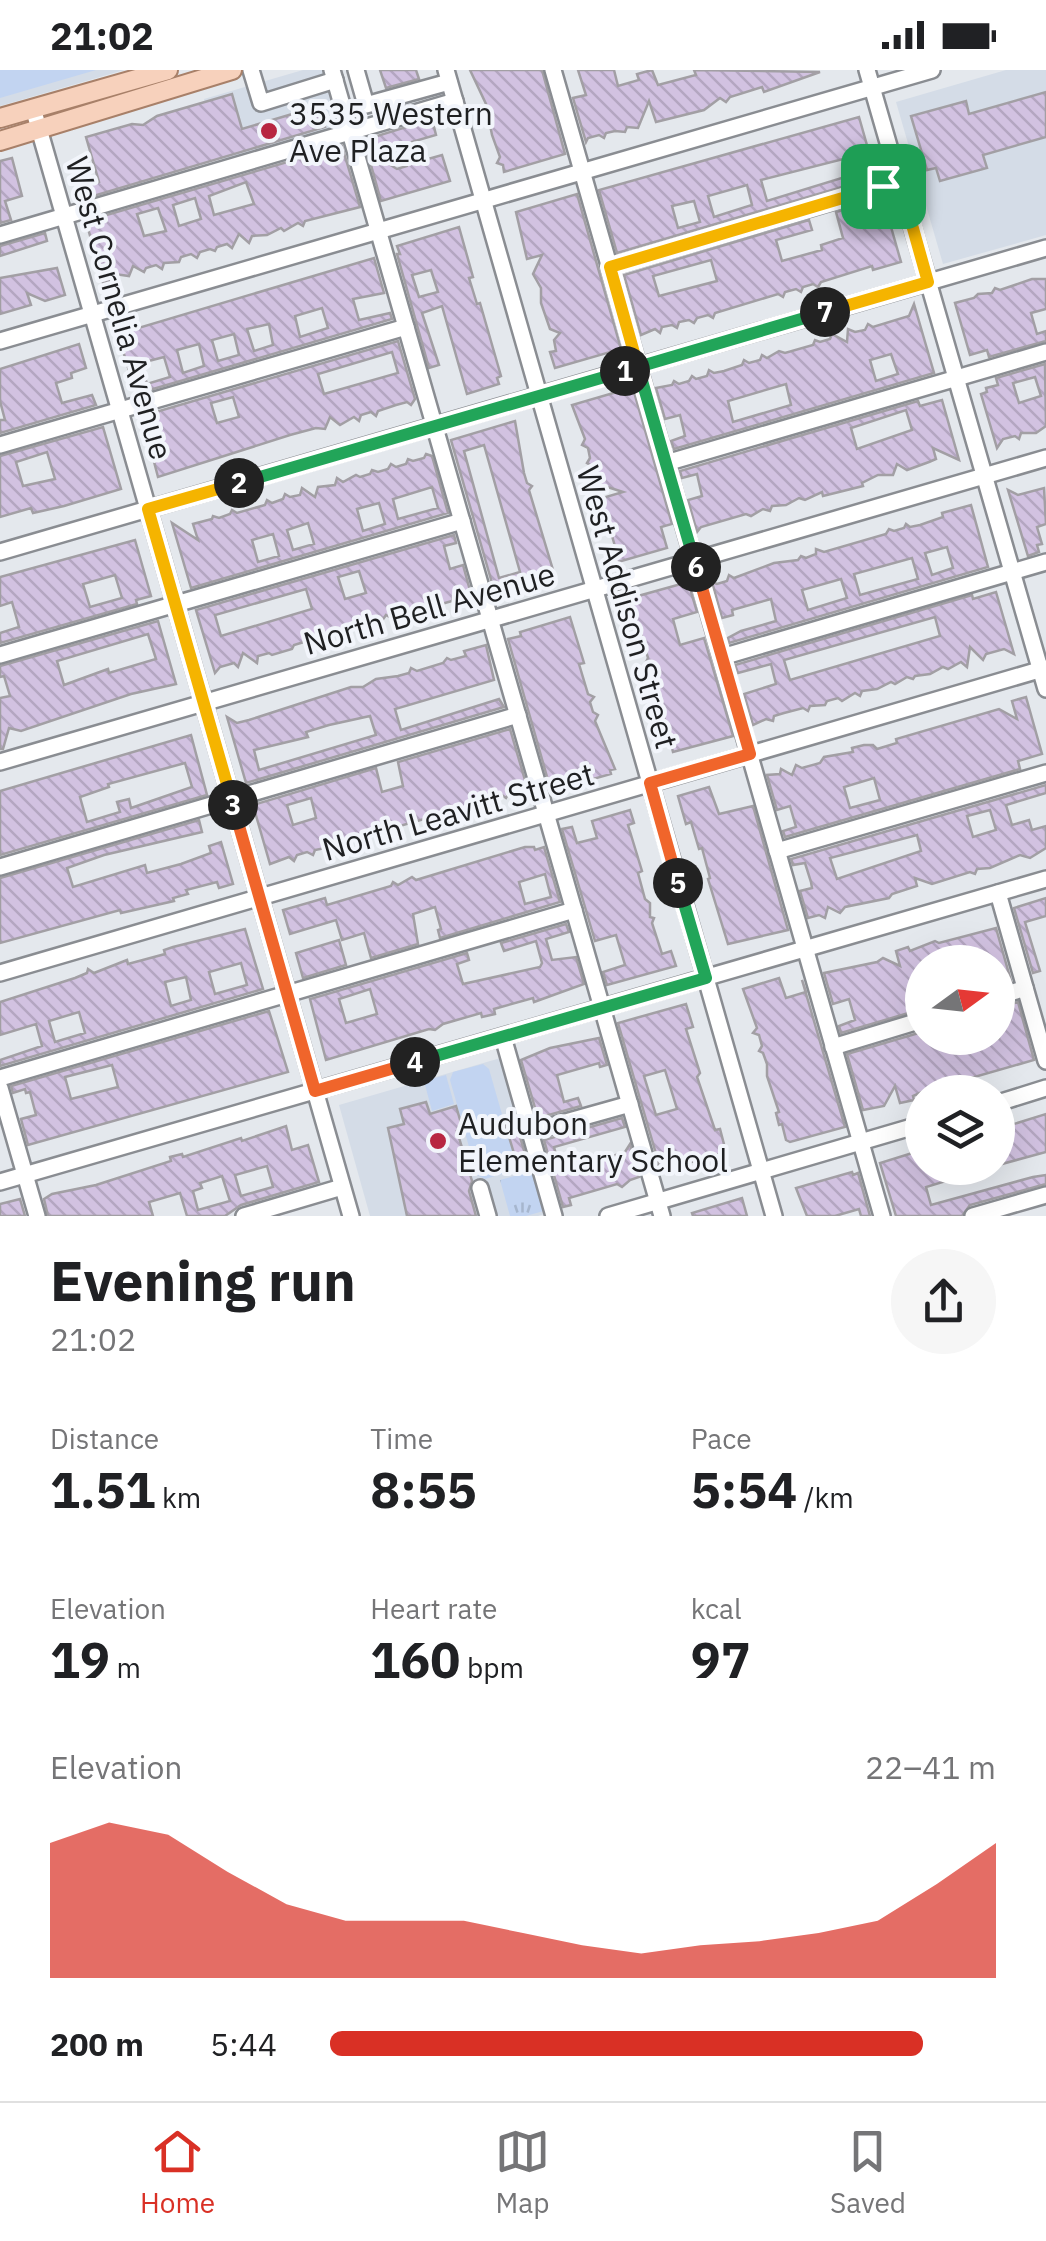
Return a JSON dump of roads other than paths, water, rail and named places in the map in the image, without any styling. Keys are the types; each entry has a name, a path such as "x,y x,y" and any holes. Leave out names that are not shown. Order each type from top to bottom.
{"main road":[{"path":"0,118 168,70"},
{"path":"0,142 232,70"}],"street":[{"path":"251,70 261,102 334,75 660,1209"},
{"path":"356,70 366,105 447,76"},
{"path":"867,70 1046,689"},
{"path":"0,341 932,70"},
{"path":"557,71 582,172 882,1216"},
{"name":"West Addison Street","path":"447,76 774,1216"},
{"path":"0,235 455,101"},
{"name":"West Cornelia Avenue","path":"33,108 351,1216"},
{"path":"610,267 900,182"},
{"path":"0,552 1046,248"},
{"path":"0,445 406,327"},
{"path":"666,463 1046,352"},
{"name":"North Bell Avenue","path":"0,762 1046,458"},
{"path":"0,655 462,521"},
{"path":"722,658 1046,562"},
{"name":"North Leavitt Street","path":"0,973 1043,669"},
{"path":"0,866 518,715"},
{"path":"778,850 1046,773"},
{"path":"0,1182 1046,879"},
{"path":"998,893 1046,1061"},
{"path":"0,1078 574,910"},
{"path":"1015,991 1025,988"},
{"path":"834,1047 905,1025"},
{"path":"502,1037 554,1216"},
{"path":"0,1088 37,1216"},
{"path":"1015,1097 1046,1088"},
{"path":"530,1132 630,1104"},
{"path":"608,1216 660,1209 761,1172 905,1129"},
{"path":"244,1216 342,1187"},
{"path":"480,1188 488,1216"},
{"path":"973,1216 1046,1195"}],"place":[{"name":"3535 Western Ave Plaza","path":"269,131"},
{"name":"Audubon Elementary School","path":"438,1141"}]}
